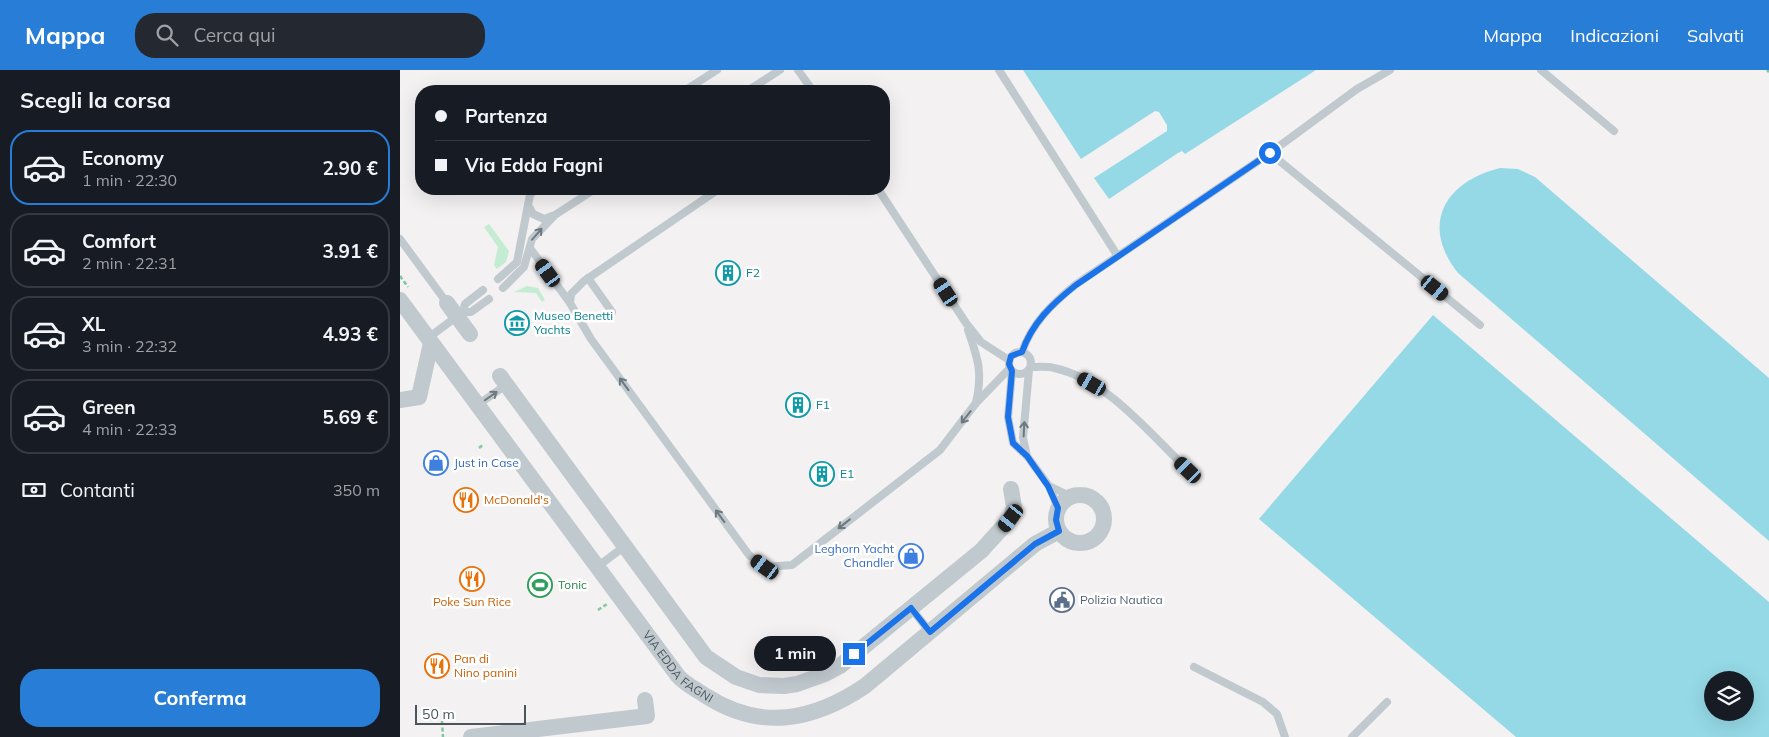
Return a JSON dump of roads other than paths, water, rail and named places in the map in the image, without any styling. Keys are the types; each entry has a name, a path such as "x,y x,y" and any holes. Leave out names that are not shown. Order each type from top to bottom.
{"street":[{"name":"VIA EDDA FAGNI","path":"400,300 476,406 684,683 722,705 752,715 769,717 800,716 841,702 930,632 1035,544 1059,531"},
{"path":"447,303 460,315 470,334"},
{"path":"400,400 419,398 430,341"},
{"name":"VIA EDDA FAGNI","path":"503,381 706,656 736,678 759,685 784,686 812,680 840,666 981,551 1004,528 1011,518 1014,507 1011,488"},
{"path":"1088,495 1098,502 1104,512 1104,523 1095,538 1084,543 1072,542 1059,531 1056,520 1058,508 1070,496 1088,495"},
{"path":"471,737 647,716 645,700"}],"lane":[{"path":"693,85 717,70"},
{"path":"756,85 780,70"},
{"path":"798,70 809,85"},
{"path":"999,70 1117,255"},
{"path":"1022,352 1027,336 1049,308 1117,255 1270,153 1357,89 1390,70"},
{"path":"1541,70 1614,131"},
{"path":"1270,153 1480,325"},
{"path":"498,279 517,262 530,195"},
{"path":"528,205 537,218 544,219 555,215 587,195"},
{"path":"570,303 570,294 588,278 710,195"},
{"path":"882,195 966,323 981,342 1022,374 1030,369 1054,367 1081,377 1104,390 1188,470"},
{"path":"503,288 524,267 532,239 555,215"},
{"path":"400,239 447,303"},
{"path":"530,248 570,303 587,334 749,555 765,567 792,565 940,450 976,403 1010,366"},
{"path":"588,278 612,312"},
{"path":"430,341 460,315 465,304 483,290"},
{"path":"460,315 471,312 489,299"},
{"path":"966,323 980,364 980,386 976,403"},
{"path":"1027,456 1023,438 1030,369 1028,356 1022,352 1014,354 1010,366 1008,417 1013,443 1027,456 1048,486 1058,508"},
{"path":"476,406 503,381"},
{"path":"1048,486 1070,496"},
{"path":"597,567 625,546"},
{"path":"911,608 930,632"},
{"path":"1194,667 1264,702 1277,714 1285,737"},
{"path":"1352,737 1387,702"}],"water":[{"path":"1023,70 1316,70 1185,154 1182,151 1178,153 1109,199 1094,178 1167,131 1167,125 1159,112 1155,111 1081,159"},
{"path":"1500,168 1518,169 1535,177 1769,378 1769,541 1458,273 1447,255 1441,238 1440,222 1444,208 1452,195 1464,184"},
{"path":"1433,315 1769,602 1769,737 1516,737 1259,519"}],"place":[{"name":"F2","path":"728,273"},
{"name":"Museo Benetti Yachts","path":"517,323"},
{"name":"F1","path":"798,405"},
{"name":"Just in Case","path":"436,463"},
{"name":"E1","path":"822,474"},
{"name":"McDonald's","path":"466,500"},
{"name":"Leghorn Yacht Chandler","path":"911,556"},
{"name":"Poke Sun Rice","path":"472,579"},
{"name":"Tonic","path":"540,585"},
{"name":"Polizia Nautica","path":"1062,600"},
{"name":"Pan di Nino panini","path":"437,666"}]}
